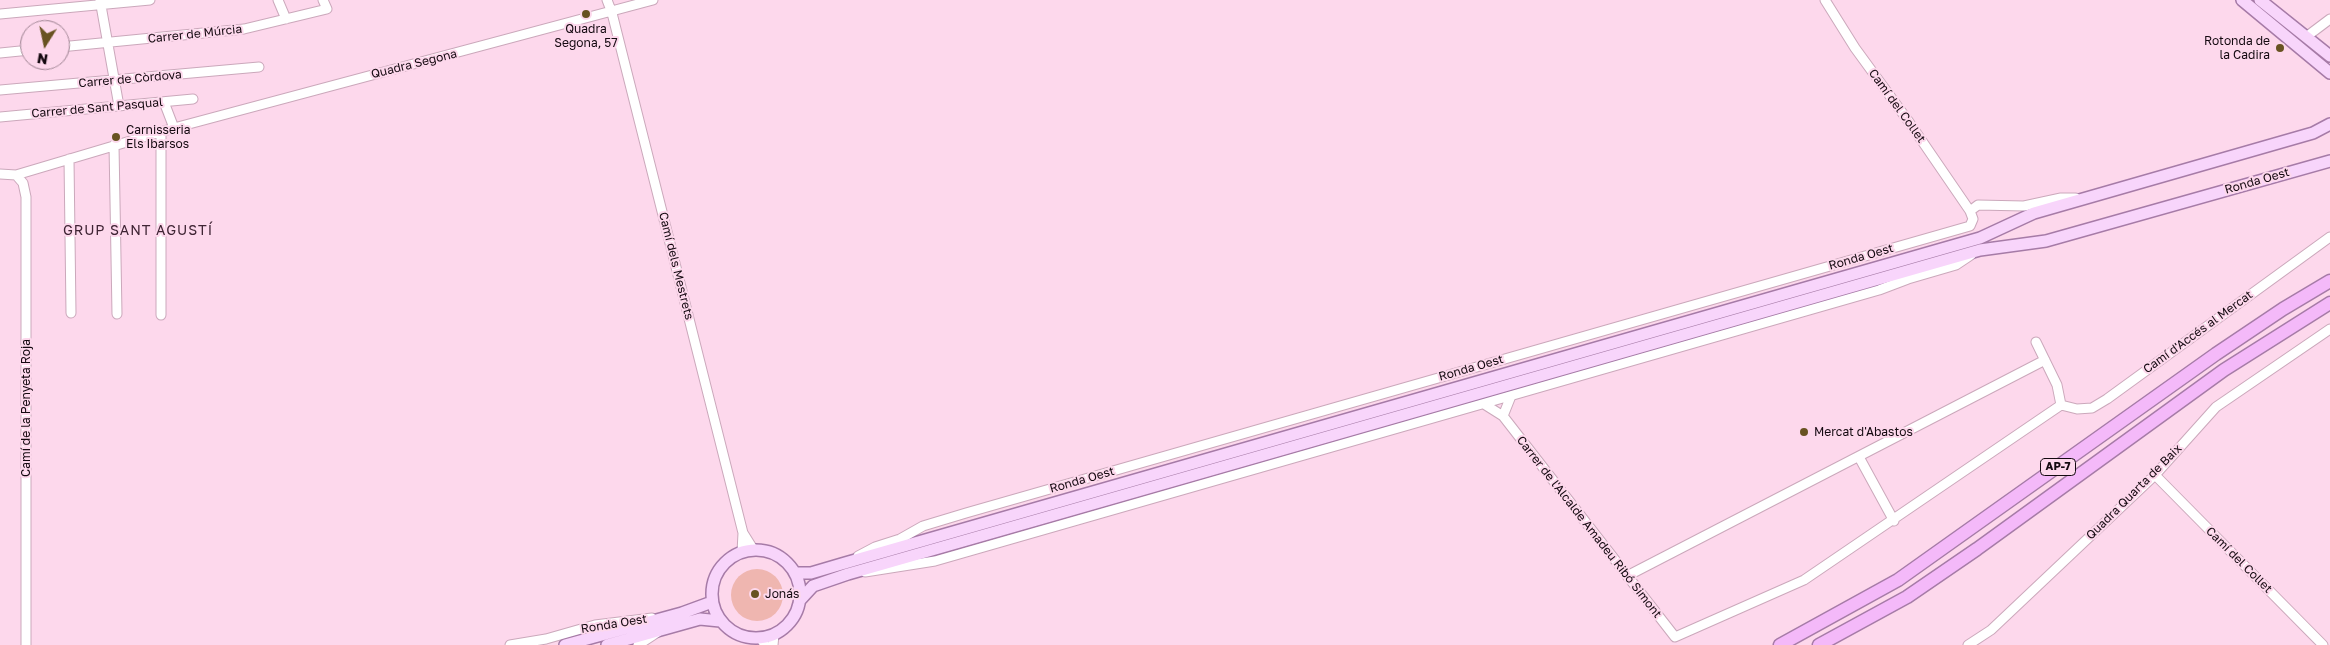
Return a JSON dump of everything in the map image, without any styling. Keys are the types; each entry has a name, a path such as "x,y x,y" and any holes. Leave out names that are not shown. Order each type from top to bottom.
{"highway":[{"name":"AP-7","path":"1780,645 1898,580 2216,354 2330,281"},
{"name":"AP-7","path":"1819,645 1915,591 2224,370 2330,303"}],"main road":[{"path":"2242,0 2330,73"},
{"path":"2260,0 2330,56"},
{"name":"Ronda Oest","path":"801,599 814,586 846,568 1980,238 2034,213 2313,133 2330,124"},
{"name":"Ronda Oest","path":"796,573 846,568 1980,250 2046,242 2330,161"},
{"path":"748,551 772,552 788,562 796,573 800,585 801,599 791,623 774,640 763,642 739,636 720,621 712,602 712,585 717,572 726,561 748,551"},
{"name":"Ronda Oest","path":"606,645 712,602"},
{"name":"Ronda Oest","path":"565,645 661,623 700,619 720,621"}],"street":[{"path":"0,14 100,2 150,0"},
{"path":"278,0 286,19"},
{"name":"Camí dels Mestrets","path":"607,0 612,13 748,551"},
{"name":"Quadra Segona","path":"0,174 16,174 174,128 612,13 654,0"},
{"name":"Camí del Collet","path":"1825,0 1855,48 1970,211"},
{"path":"100,2 119,106"},
{"name":"Carrer de Múrcia","path":"70,46 244,30 286,19 325,4"},
{"path":"2306,37 2330,19"},
{"path":"0,53 20,51"},
{"name":"Carrer de Còrdova","path":"0,90 259,67"},
{"name":"Carrer de Sant Pasqual","path":"0,117 193,100"},
{"path":"164,102 174,128"},
{"path":"160,132 161,315"},
{"path":"114,146 117,314"},
{"path":"68,159 71,313"},
{"name":"Camí de la Penyeta Roja","path":"16,174 24,187 26,197 26,645"},
{"name":"Ronda Oest","path":"846,568 875,547 900,539 923,526 1970,226 1973,219 1970,211 1978,205 2024,206 2061,198 2088,197"},
{"name":"Camí d'Accés al Mercat","path":"2061,405 2077,409 2092,408 2107,399 2330,237"},
{"name":"Ronda Oest","path":"846,568 882,571 935,561 1880,290 1908,279 1956,265 1980,250"},
{"name":"Quadra Quarta de Baix","path":"1968,645 1991,630 2155,475 2216,407 2330,329"},
{"path":"1859,457 1894,521 2061,405 2058,385 2036,342"},
{"path":"1627,576 2045,360"},
{"path":"1503,416 1511,396"},
{"name":"Carrer de l'Alcalde Amadeu Ribó Simont","path":"1484,404 1503,416 1675,637 1804,580 1894,521"},
{"name":"Camí del Collet","path":"2155,475 2323,645"},
{"name":"Ronda Oest","path":"510,645 546,639 595,625 638,618 661,623"},
{"path":"638,645 643,644 661,623"}],"shaded area":[{"path":"757,569 767,571 775,577 781,585 783,595 781,605 775,613 767,619 757,621 747,619 739,613 733,605 731,595 733,585 739,577 747,571"}],"place":[{"name":"Quadra Segona, 57","path":"586,14"},
{"name":"Rotonda de la Cadira","path":"2280,48"},
{"name":"Carnisseria Els Ibarsos","path":"116,137"},
{"name":"Mercat d'Abastos","path":"1804,432"},
{"name":"Jonás","path":"755,594"}],"district":[{"name":"GRUP SANT AGUSTÍ","path":"138,231"}]}
